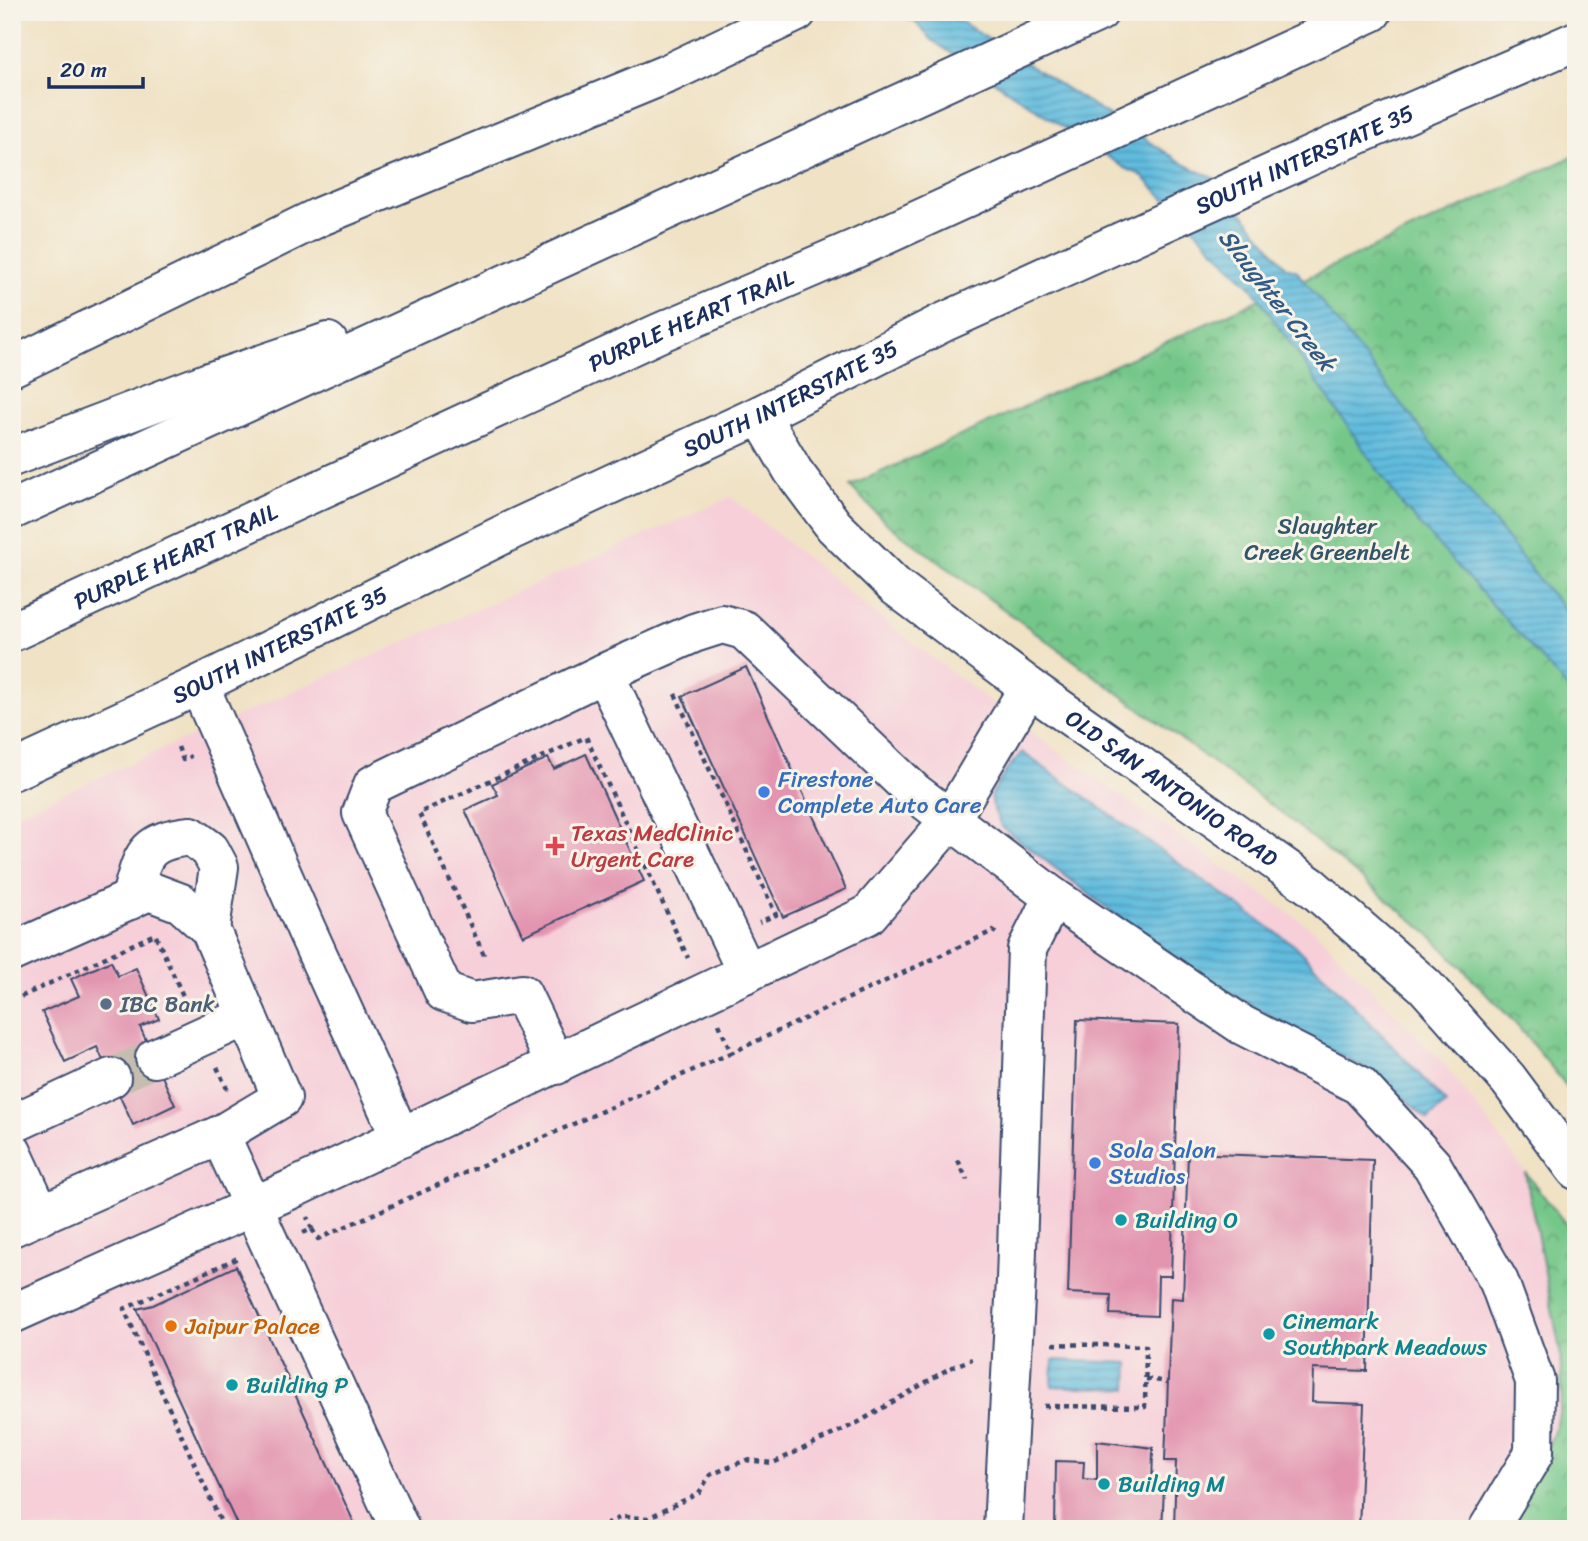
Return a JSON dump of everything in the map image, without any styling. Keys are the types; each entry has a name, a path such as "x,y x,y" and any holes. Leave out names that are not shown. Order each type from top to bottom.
{"main road":[{"path":"12,367 321,216 669,73 797,12"},
{"path":"12,510 1099,12"},
{"name":"PURPLE HEART TRAIL","path":"12,632 659,333 857,248 1372,12"},
{"name":"SOUTH INTERSTATE 35","path":"12,771 200,685 514,529 760,415 942,323 1332,146 1576,41"},
{"path":"12,457 206,383 526,275"},
{"name":"OLD SAN ANTONIO ROAD","path":"760,415 793,471 834,526 895,586 1029,687 1312,887 1425,986 1508,1079 1576,1170"},
{"path":"556,1065 522,994 472,1002 444,992 362,813 373,785 604,673 694,633 722,624 744,630 914,792 950,820 1053,897 1242,1025 1359,1086 1432,1165 1499,1282 1535,1381 1534,1453 1488,1529"},
{"path":"604,673 747,973"},
{"path":"200,685 401,1138"},
{"path":"12,1314 401,1138 868,915 950,820 1029,687"},
{"path":"130,900 142,860 154,845 167,838 191,836 209,850 219,867 210,929"},
{"path":"12,952 149,891 181,903 210,929 282,1098 220,1135 27,1221 12,1152"},
{"path":"1003,1529 1016,1280 1027,948 1053,897"},
{"path":"155,1058 247,1016"},
{"path":"12,1124 111,1078"},
{"path":"220,1135 400,1529"}],"path":[{"path":"675,694 776,915 755,924"},
{"path":"484,955 419,813 586,737 688,958"},
{"path":"178,747 183,760 198,753"},
{"path":"313,1229 318,1239 731,1053 993,931 1002,938"},
{"path":"12,1001 155,934 188,1007"},
{"path":"715,1015 731,1053"},
{"path":"214,1060 229,1095"},
{"path":"958,1160 967,1180"},
{"path":"224,1529 124,1309 244,1255"},
{"path":"1043,1344 1146,1346 1145,1407 1043,1406"},
{"path":"597,1529 621,1517 648,1518 699,1493 710,1475 746,1460 774,1463 859,1422 948,1369 972,1359"},
{"path":"1146,1379 1168,1381"}],"shaded area":[{"path":"731,497 887,623 1026,729 1315,931 1447,1067 1525,1172 1563,1367 1557,1424 1546,1451 1503,1529 12,1529 12,816"}],"green space":[{"name":"Slaughter Creek Greenbelt","path":"1576,155 1576,1105 1562,1080 1514,1022 1430,935 1283,814 886,523 850,486"},
{"path":"1525,1172 1576,1237 1576,1529 1503,1529 1546,1451 1557,1424 1562,1396 1560,1350"}],"water":[{"name":"Slaughter Creek","path":"892,12 946,12 1186,165 1216,179 1286,267 1296,270 1545,587 1576,622 1576,697 1402,505 1252,288 1141,175 1125,168 933,41 915,22"},
{"path":"1022,752 1294,945 1446,1103 1428,1120 1384,1080 1217,986 1133,928 1002,827 993,808 991,795"},
{"path":"1053,1360 1129,1363 1128,1389 1052,1386"}],"building":[{"name":"Firestone Complete Auto Care","path":"746,667 846,889 783,917 682,696"},
{"name":"Texas MedClinic Urgent Care","path":"586,754 644,881 523,936 465,810 498,795 492,784 548,758 554,769"},
{"name":"IBC Bank","path":"111,961 118,976 136,968 159,1019 140,1027 175,1105 133,1125 97,1047 65,1062 42,1012 79,996 71,979"},
{"name":"Building O","path":"1077,1020 1179,1024 1171,1276 1158,1276 1157,1316 1110,1314 1111,1295 1068,1293"},
{"name":"Cinemark Southpark Meadows","path":"1188,1153 1373,1160 1367,1371 1313,1369 1312,1402 1364,1404 1359,1529 1308,1526 1308,1529 1174,1529 1176,1461 1165,1461 1171,1298 1183,1299"},
{"name":"Building P","path":"236,1266 357,1529 239,1529 137,1309 153,1305"},
{"name":"Building M","path":"1097,1441 1153,1448 1152,1488 1164,1488 1162,1529 1055,1529 1056,1461 1084,1462 1083,1479 1097,1480"}],"tunnel":[{"path":"111,1078 155,1058"}],"place":[{"name":"Firestone Complete Auto Care","path":"764,792"},
{"name":"Texas MedClinic Urgent Care","path":"555,846"},
{"name":"IBC Bank","path":"106,1004"},
{"name":"Sola Salon Studios","path":"1095,1163"},
{"name":"Building O","path":"1121,1220"},
{"name":"Jaipur Palace","path":"171,1326"},
{"name":"Cinemark Southpark Meadows","path":"1269,1334"},
{"name":"Building P","path":"232,1385"},
{"name":"Building M","path":"1104,1484"}]}
